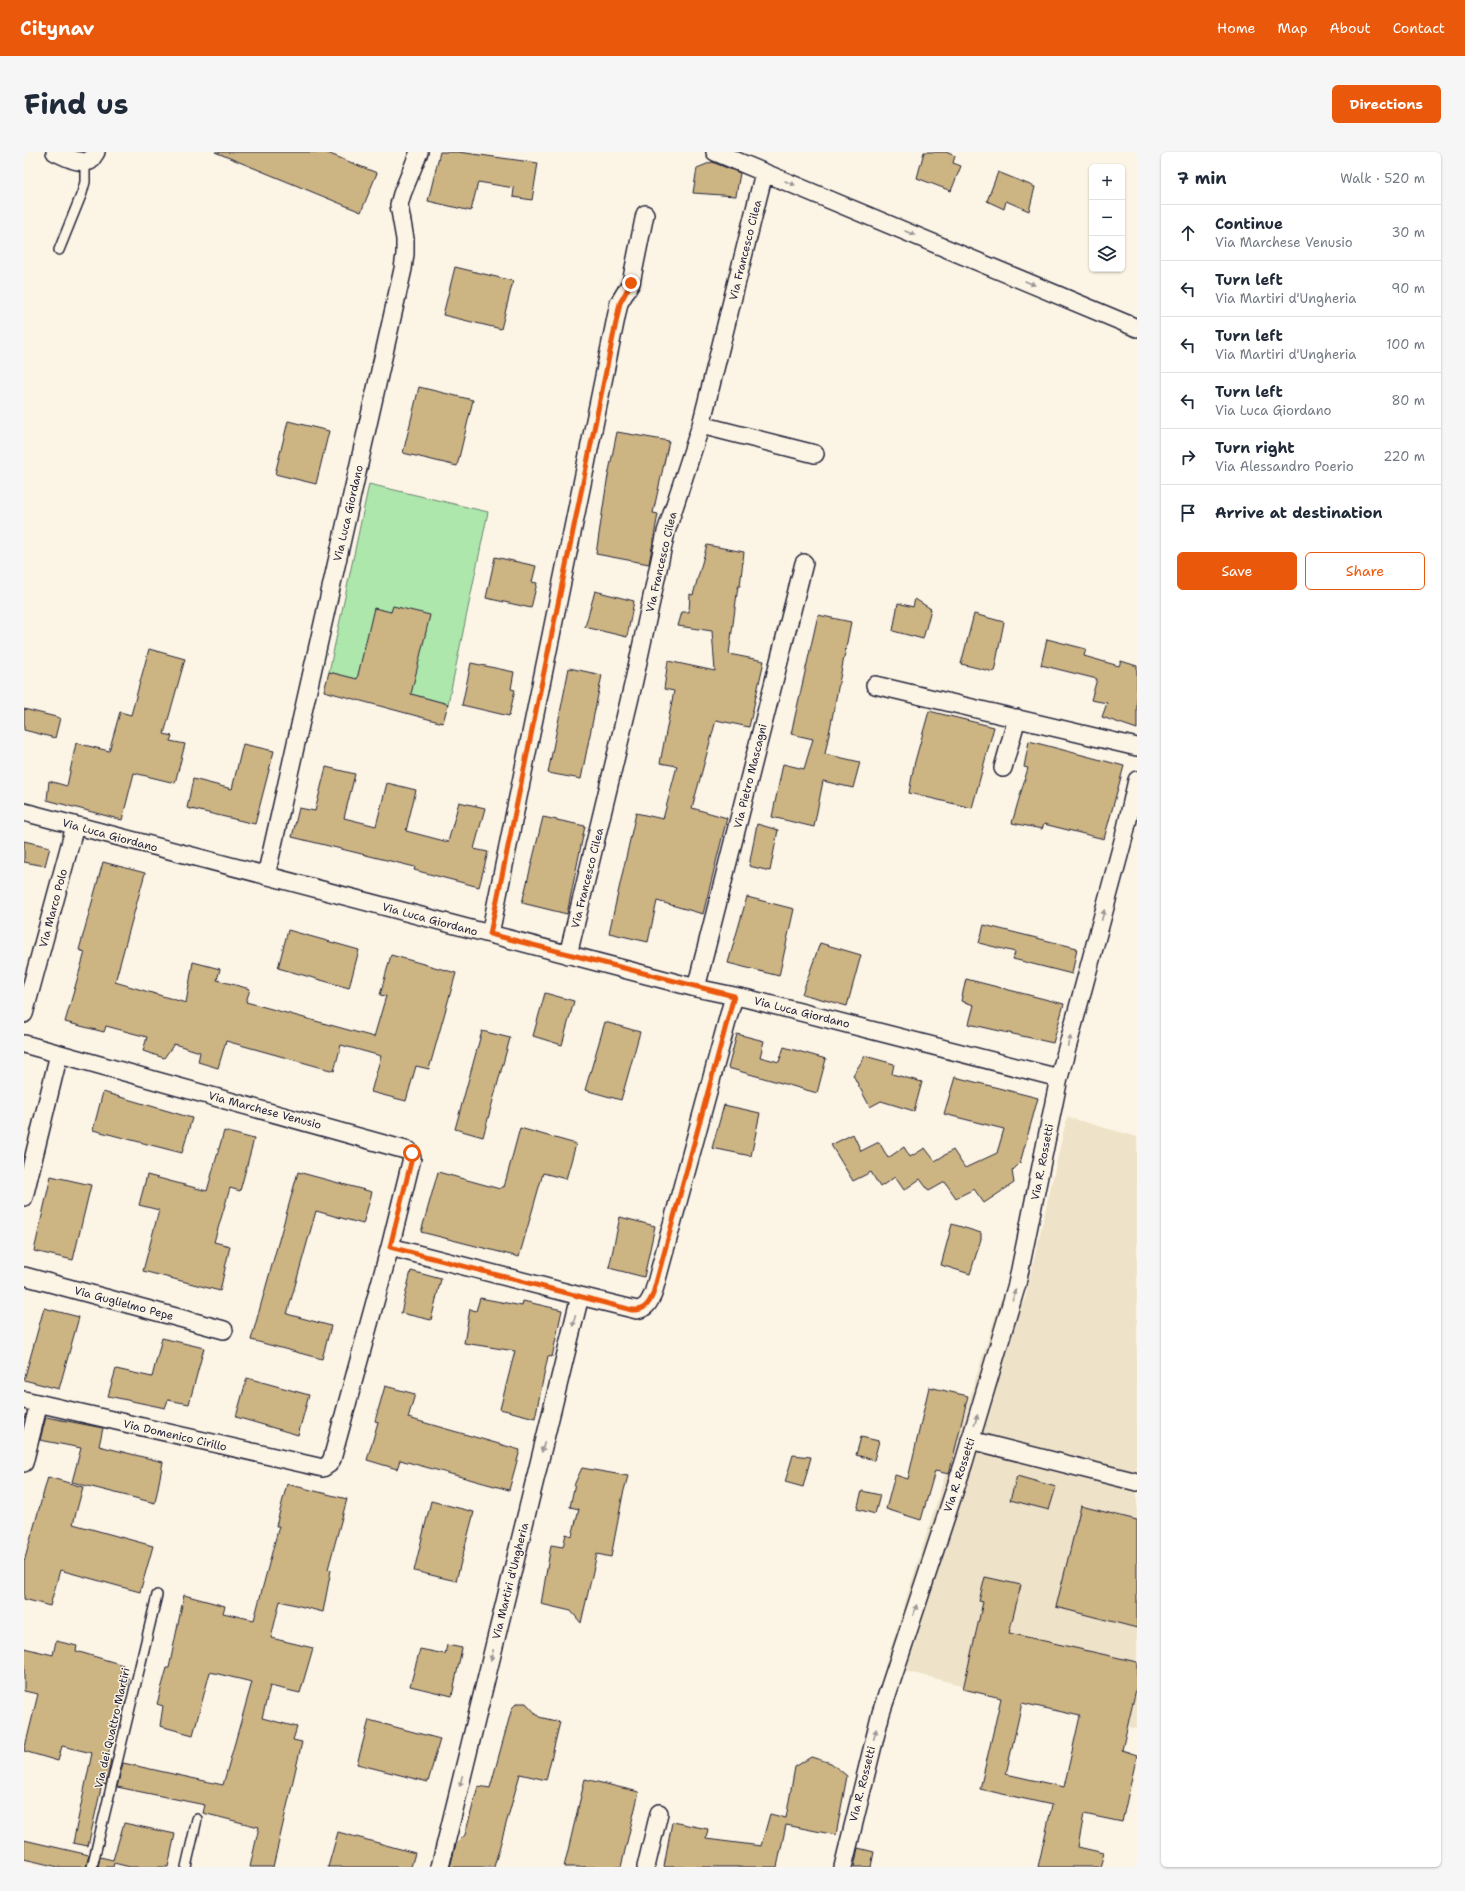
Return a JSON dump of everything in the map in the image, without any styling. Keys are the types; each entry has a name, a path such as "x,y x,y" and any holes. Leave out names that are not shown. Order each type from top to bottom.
{"street":[{"path":"55,152 75,160 90,157"},
{"name":"Via Luca Giordano","path":"266,876 403,269 405,254 399,205 419,152"},
{"path":"715,152 1137,328"},
{"name":"Via Francesco Cilea","path":"568,955 633,685 666,532 701,425 764,172"},
{"path":"490,934 620,303 631,283 645,214"},
{"path":"701,425 815,454"},
{"name":"Via Pietro Mascagni","path":"696,988 804,563"},
{"path":"875,685 1137,747"},
{"path":"1004,768 1017,718"},
{"name":"Via R. Rossetti","path":"843,1867 880,1713 970,1440 1018,1284 1059,1078 1124,837 1137,780"},
{"name":"Via Luca Giordano","path":"24,812 696,988 749,999 1059,1078"},
{"name":"Via Marco Polo","path":"24,1014 75,826"},
{"path":"390,1247 637,1310 644,1307 650,1302 653,1294 734,996"},
{"name":"Via Marchese Venusio","path":"24,1044 409,1151 412,1158 390,1247"},
{"path":"24,1197 59,1054"},
{"name":"Via Domenico Cirillo","path":"31,1403 316,1467 326,1467 332,1459 390,1247"},
{"name":"Via Guglielmo Pepe","path":"24,1276 224,1330"},
{"name":"Via Martiri d'Ungheria","path":"440,1867 580,1296"},
{"path":"24,1463 31,1403"},
{"path":"970,1440 1137,1482"},
{"path":"646,1867 659,1812"}],"lane":[{"path":"59,250 82,194 90,157"},
{"name":"Via dei Quattro Martiri","path":"92,1867 156,1595"},
{"path":"186,1867 197,1819"}],"shaded area":[{"path":"1067,1117 1137,1137 1137,1729 885,1666 1001,1298 1024,1303"}],"green space":[{"path":"369,484 488,512 448,704 329,672"}],"building":[{"path":"215,152 325,152 377,173 361,212"},
{"path":"440,152 458,152 538,163 532,200 513,197 514,188 478,182 471,211 428,201"},
{"path":"924,152 946,152 955,156 953,163 961,166 951,191 917,178"},
{"path":"712,162 740,173 736,196 693,193 697,168"},
{"path":"998,172 1035,187 1029,211 1006,201 1004,209 987,201"},
{"path":"455,267 513,281 501,329 443,315"},
{"path":"419,387 473,400 457,466 403,453"},
{"path":"288,421 329,431 316,484 275,474"},
{"path":"617,432 669,441 653,513 658,514 649,564 596,554 607,481"},
{"path":"707,545 744,552 729,654 764,661 749,727 716,720 692,808 727,818 703,914 657,901 648,942 609,933 636,813 663,819 677,766 660,763 674,691 664,689 668,661 715,671 712,631 678,626 682,612 689,612 690,594 693,595"},
{"path":"495,557 536,566 532,582 537,583 531,608 486,598"},
{"path":"595,591 634,601 627,637 585,627"},
{"path":"915,599 931,609 923,639 893,631 898,603 913,607"},
{"path":"393,606 430,615 411,694 448,704 443,723 324,691 329,672 357,679 374,608 391,612"},
{"path":"974,614 1004,622 994,672 961,664"},
{"path":"818,615 851,622 825,754 860,762 853,788 823,781 814,827 772,817 783,764 804,769 813,739 791,734"},
{"path":"1047,639 1086,649 1084,656 1119,666 1121,661 1137,666 1137,729 1102,717 1107,703 1091,700 1097,679 1041,665"},
{"path":"149,649 185,659 164,734 172,736 170,741 185,744 175,783 134,773 122,820 47,800 49,781 67,786 76,743 109,751 120,712 131,715"},
{"path":"471,663 514,672 511,689 515,690 509,716 462,705"},
{"path":"569,668 602,675 581,779 548,773"},
{"path":"24,709 60,718 55,738 24,730"},
{"path":"929,711 994,727 972,808 909,793 914,765"},
{"path":"1029,741 1124,766 1104,839 1044,824 1042,829 1012,823 1028,768 1024,767"},
{"path":"243,744 274,751 255,824 187,808 193,779 232,789"},
{"path":"326,767 355,774 344,818 376,826 387,783 416,790 406,831 448,842 459,802 485,808 474,849 488,852 479,887 414,870 415,867 292,837 299,808 315,811"},
{"path":"543,817 585,826 567,914 522,903"},
{"path":"757,824 778,830 770,871 749,866"},
{"path":"24,841 50,847 45,866 24,862"},
{"path":"103,862 145,873 115,982 186,1003 193,962 220,969 217,980 250,989 246,1002 374,1037 386,996 380,995 391,955 456,973 429,1069 416,1066 406,1101 371,1092 381,1056 341,1045 334,1071 226,1041 218,1068 198,1062 200,1052 174,1044 164,1058 143,1051 147,1037 106,1026 104,1032 65,1022 85,952 79,950"},
{"path":"747,897 794,909 779,976 728,963"},
{"path":"984,925 1077,948 1072,974 1013,959 1015,952 979,943"},
{"path":"288,930 359,950 349,988 278,968"},
{"path":"820,943 861,955 847,1006 802,994"},
{"path":"966,979 1064,1004 1053,1043 969,1024 974,1005 961,1001"},
{"path":"545,993 574,1001 562,1045 533,1036"},
{"path":"605,1022 640,1032 621,1100 585,1090"},
{"path":"482,1031 510,1038 483,1137 455,1129"},
{"path":"737,1034 764,1041 760,1057 779,1062 784,1047 826,1059 817,1093 728,1068"},
{"path":"865,1056 894,1064 892,1074 922,1082 914,1111 881,1101 870,1107 853,1075"},
{"path":"955,1077 1038,1098 1020,1163 1012,1171 1014,1183 984,1203 974,1189 956,1198 945,1182 929,1191 920,1179 904,1190 895,1177 880,1187 871,1172 853,1181 831,1145 853,1134 861,1151 879,1142 888,1158 904,1147 910,1157 925,1148 935,1161 953,1150 965,1168 997,1153 1004,1129 944,1114"},
{"path":"103,1092 192,1118 182,1153 93,1130"},
{"path":"724,1105 760,1113 751,1156 712,1148"},
{"path":"520,1128 576,1144 566,1179 543,1173 519,1257 421,1232 438,1172 500,1189 501,1187 504,1187"},
{"path":"224,1131 254,1139 240,1191 230,1188 214,1242 230,1246 220,1291 143,1271 159,1210 139,1205 147,1175 207,1191"},
{"path":"298,1172 372,1192 363,1224 316,1211 287,1314 331,1326 322,1359 251,1340"},
{"path":"51,1176 91,1185 73,1260 34,1251"},
{"path":"620,1217 655,1226 644,1277 609,1268"},
{"path":"952,1224 981,1233 981,1239 970,1274 941,1265"},
{"path":"411,1271 441,1279 431,1320 401,1313"},
{"path":"480,1298 522,1306 523,1301 562,1310 552,1357 548,1356 535,1418 500,1409 515,1351 464,1343 470,1309 476,1311"},
{"path":"44,1308 79,1317 59,1389 24,1380"},
{"path":"162,1338 204,1348 189,1404 168,1400 165,1408 108,1396 116,1369 152,1377"},
{"path":"247,1378 309,1395 298,1435 236,1417"},
{"path":"385,1386 415,1394 408,1418 520,1450 509,1490 400,1460 397,1469 367,1460 378,1422 375,1421"},
{"path":"929,1387 968,1396 949,1474 935,1471 921,1520 886,1509 895,1475 908,1479"},
{"path":"46,1417 103,1428 99,1446 163,1462 155,1503 72,1482 81,1448 40,1440"},
{"path":"861,1437 879,1441 874,1460 856,1455"},
{"path":"793,1455 811,1457 803,1487 785,1482"},
{"path":"582,1468 628,1476 611,1557 597,1554 581,1623 571,1611 541,1604 551,1545 563,1547 566,1534 572,1536 579,1509 570,1507 575,1483"},
{"path":"1017,1476 1056,1487 1049,1510 1010,1500"},
{"path":"48,1477 83,1487 73,1524 153,1546 140,1592 60,1570 50,1606 24,1599 24,1562"},
{"path":"287,1484 347,1499 328,1569 331,1570 323,1612 280,1601 271,1638 313,1648 300,1693 270,1686 262,1718 297,1727 293,1740 302,1742 273,1867 250,1867 259,1827 203,1813 205,1805 117,1787 123,1763 223,1785 252,1682 210,1672 193,1735 160,1726 163,1706 157,1704 167,1668 169,1668 184,1595 225,1606 223,1613 254,1620 279,1526 276,1526"},
{"path":"862,1491 880,1495 875,1514 857,1509"},
{"path":"431,1501 474,1512 456,1581 414,1571"},
{"path":"1081,1506 1137,1520 1137,1628 1056,1607"},
{"path":"985,1577 1021,1585 1009,1633 1137,1662 1137,1685 1122,1750 1137,1755 1122,1822 1084,1814 1078,1847 1104,1853 1100,1867 1038,1867 1052,1805 980,1789 1001,1698 963,1689 983,1602 979,1601","holes":["1022,1703 1080,1716 1064,1787 1006,1774"]},
{"path":"56,1641 77,1646 76,1651 123,1665 120,1675 129,1678 117,1716 107,1759 111,1760 106,1785 102,1784 88,1846 73,1843 92,1753 62,1746 58,1761 24,1751 38,1694 24,1691 24,1648 53,1655"},
{"path":"447,1645 462,1648 452,1696 410,1686 420,1649 445,1654"},
{"path":"517,1703 526,1703 539,1717 560,1722 546,1780 520,1774 494,1867 450,1867 456,1844 465,1835 478,1786 490,1788 512,1708"},
{"path":"369,1720 440,1739 428,1782 357,1764"},
{"path":"811,1757 831,1763 847,1776 836,1835 786,1825 777,1867 664,1867 672,1822 708,1829 706,1839 761,1846 770,1814 786,1818 795,1767"},
{"path":"585,1779 639,1792 621,1867 564,1867"},
{"path":"124,1823 175,1834 168,1867 130,1867 114,1863 113,1867 98,1867 100,1857 113,1860"},
{"path":"338,1832 415,1853 411,1867 328,1867"},
{"path":"24,1840 89,1855 86,1867 58,1867 24,1859"},
{"path":"858,1848 874,1852 871,1867 854,1867"}],"route":[{"path":"412,1153 390,1247 632,1310 640,1309 650,1302 734,996 719,994 490,934 620,303 631,283"}]}
